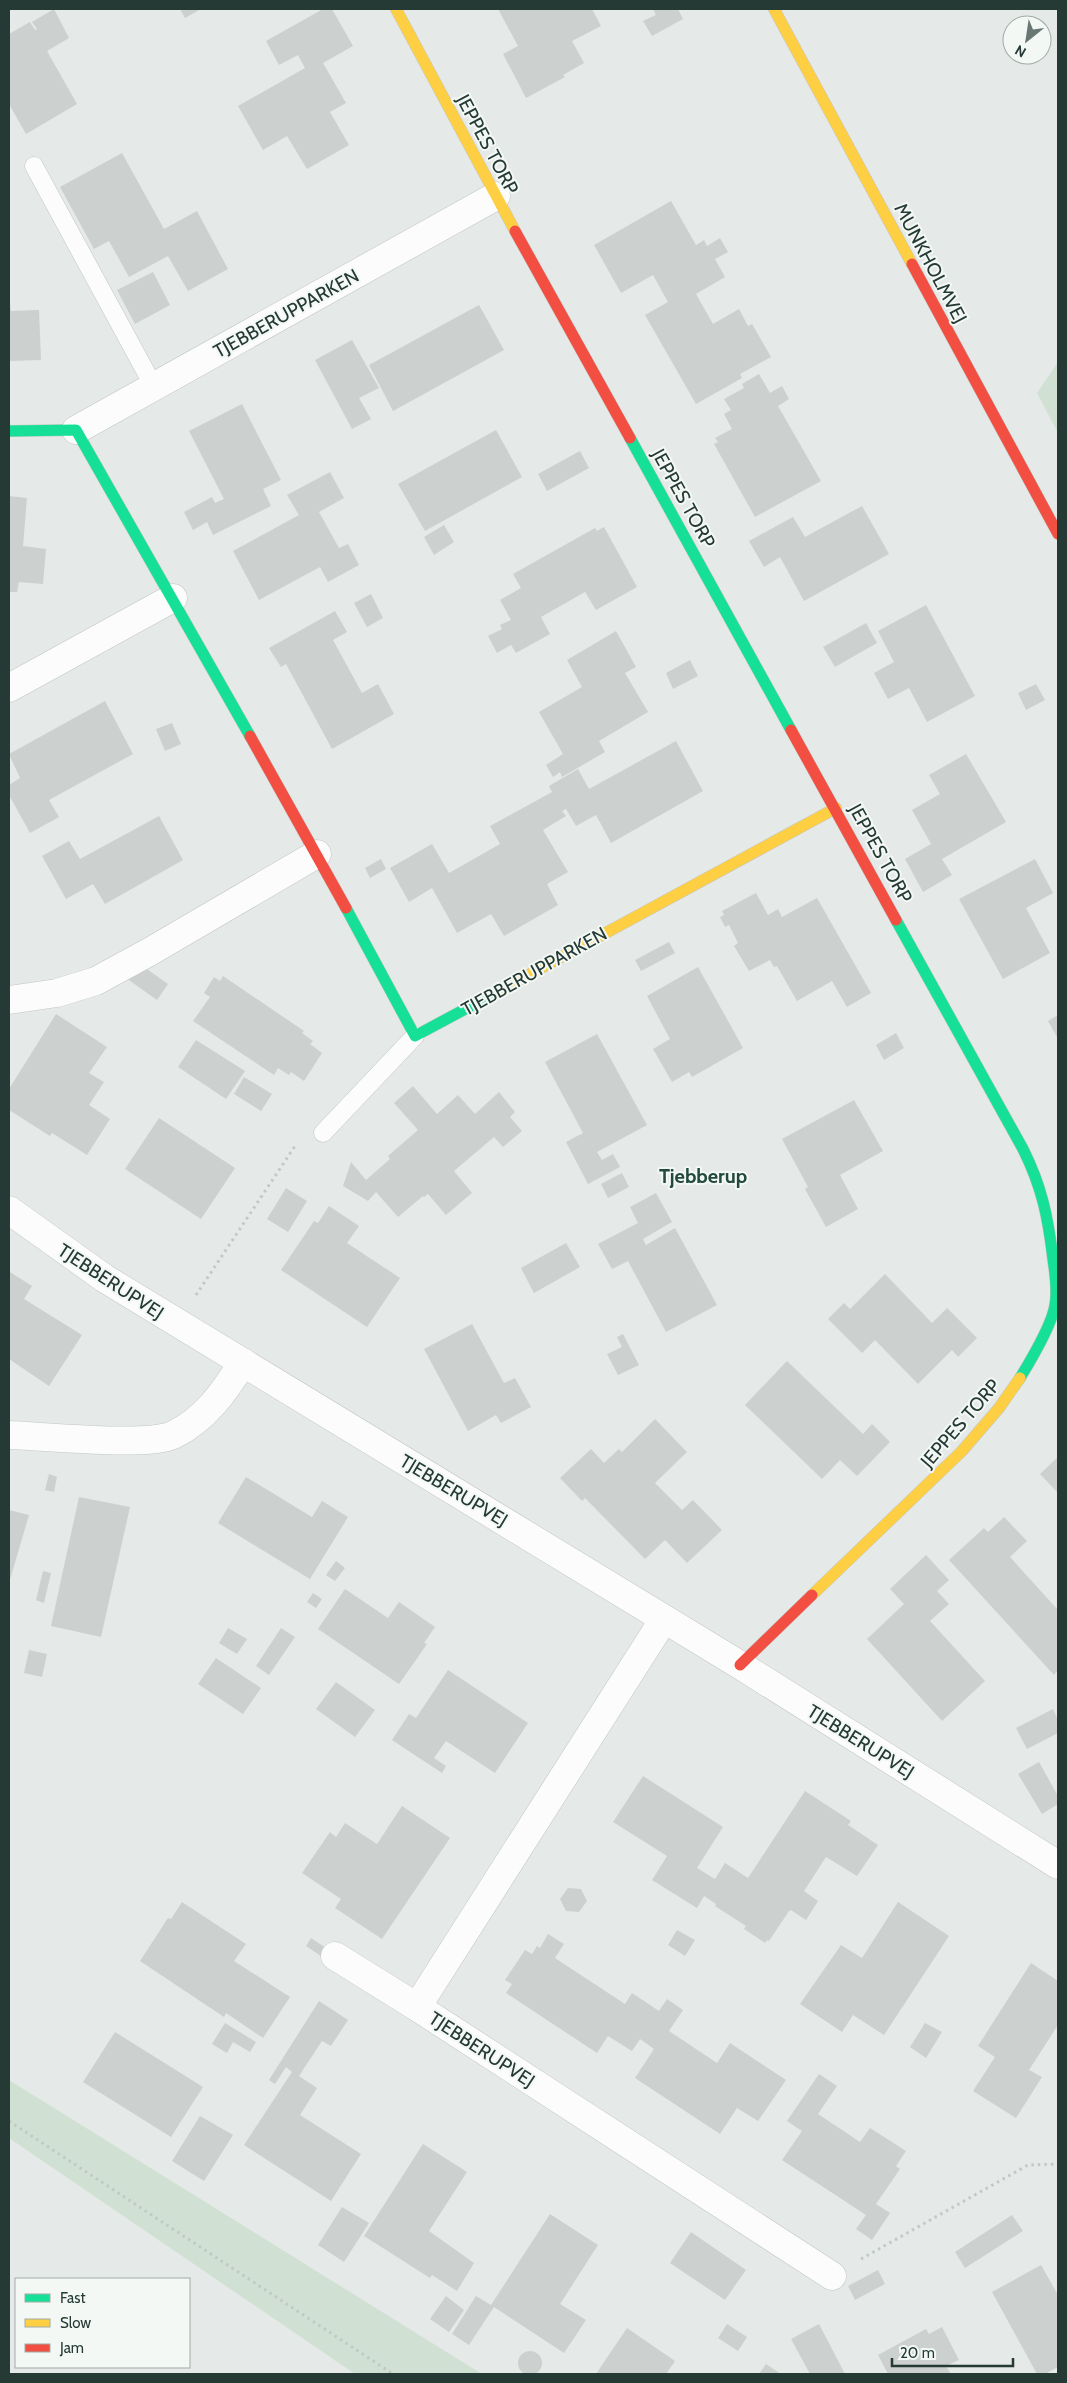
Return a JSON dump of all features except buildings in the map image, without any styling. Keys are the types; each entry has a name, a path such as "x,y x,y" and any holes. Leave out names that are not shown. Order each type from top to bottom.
{"street":[{"name":"JEPPES TORP","path":"396,9 496,196 836,808 1039,1179 1050,1222 1055,1278 1055,1306 1039,1345 1021,1378 998,1411 969,1444 740,1665"},
{"name":"MUNKHOLMVEJ","path":"774,9 1058,534"},
{"name":"TJEBBERUPPARKEN","path":"9,431 76,430 496,196"},
{"path":"76,430 317,854 415,1036"},
{"path":"9,688 173,598"},
{"name":"TJEBBERUPPARKEN","path":"415,1036 836,808"},
{"path":"9,1000 57,993 96,981 152,951 317,854"},
{"name":"TJEBBERUPVEJ","path":"9,1210 104,1278 740,1665 1058,1865"},
{"path":"9,1434 123,1440 171,1436 203,1416 217,1400 243,1362"},
{"name":"TJEBBERUPVEJ","path":"664,1619 417,2007 832,2276"},
{"path":"335,1956 417,2007"}],"lane":[{"path":"34,166 154,387"},
{"path":"323,1133 415,1036"}],"path":[{"path":"179,1324 295,1146 323,1133"},
{"path":"9,2121 393,2374"},
{"path":"832,2276 1028,2165 1058,2164"}],"green space":[{"path":"1058,362 1058,433 1037,393"},
{"path":"9,2080 482,2374 355,2374 9,2138"}],"traffic: fast":[{"path":"9,431 76,430 250,736"},
{"path":"630,438 791,730"},
{"path":"346,908 415,1036 497,992"},
{"path":"896,920 1023,1149 1035,1176 1043,1202 1055,1270 1056,1299 1046,1332 1020,1378"}],"traffic: slow":[{"path":"396,9 515,231"},
{"path":"774,9 912,264"},
{"path":"497,992 836,808"},
{"path":"812,1595 962,1451 999,1408 1020,1378"}],"traffic: jam":[{"path":"515,231 630,438"},
{"path":"912,264 1058,534"},
{"path":"791,730 896,920"},
{"path":"250,736 346,908"},
{"path":"740,1665 812,1595"}],"district":[{"name":"Tjebberup","path":"703,1176"}]}
